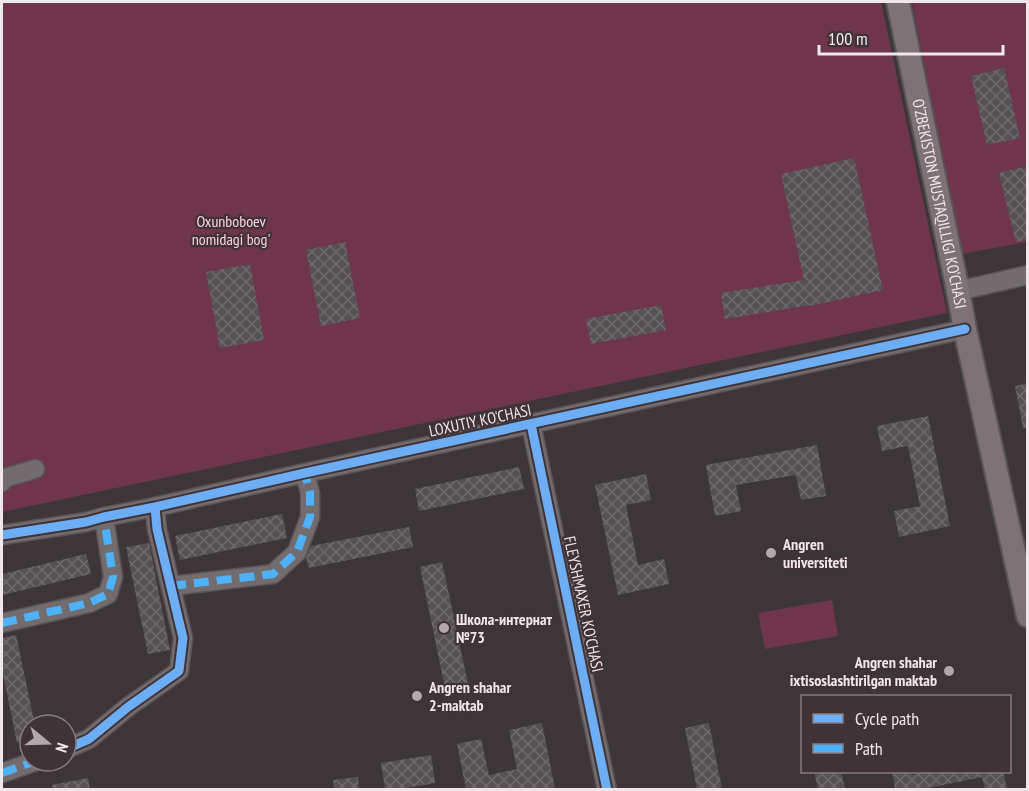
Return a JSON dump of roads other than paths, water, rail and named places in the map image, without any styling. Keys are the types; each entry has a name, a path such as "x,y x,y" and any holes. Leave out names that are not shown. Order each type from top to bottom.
{"main road":[{"name":"O‘ZBEKISTON MUSTAQILLIGI KO‘CHASI","path":"897,2 1028,616"}],"street":[{"path":"958,291 1028,275"},
{"name":"LOXUTIY KO'CHASI","path":"2,533 86,522 965,329"},
{"name":"FLEYSHMAXER KO'CHASI","path":"531,424 607,789"},
{"path":"2,482 5,478 35,469"},
{"path":"171,586 273,574 297,552 310,517 310,493 305,473"},
{"path":"78,744 89,739 179,670 183,638 157,529 155,507"},
{"path":"2,623 89,603 108,594 113,577 104,517"},
{"path":"2,773 18,767"}],"place":[{"name":"Angren universiteti","path":"771,553"},
{"name":"Школа-интернат №73","path":"444,628"},
{"name":"Angren shahar ixtisoslashtirilgan maktab","path":"949,671"},
{"name":"Angren shahar 2-maktab","path":"417,696"}],"park label":[{"name":"Oxunboboev nomidagi bog'","path":"231,230"}]}
